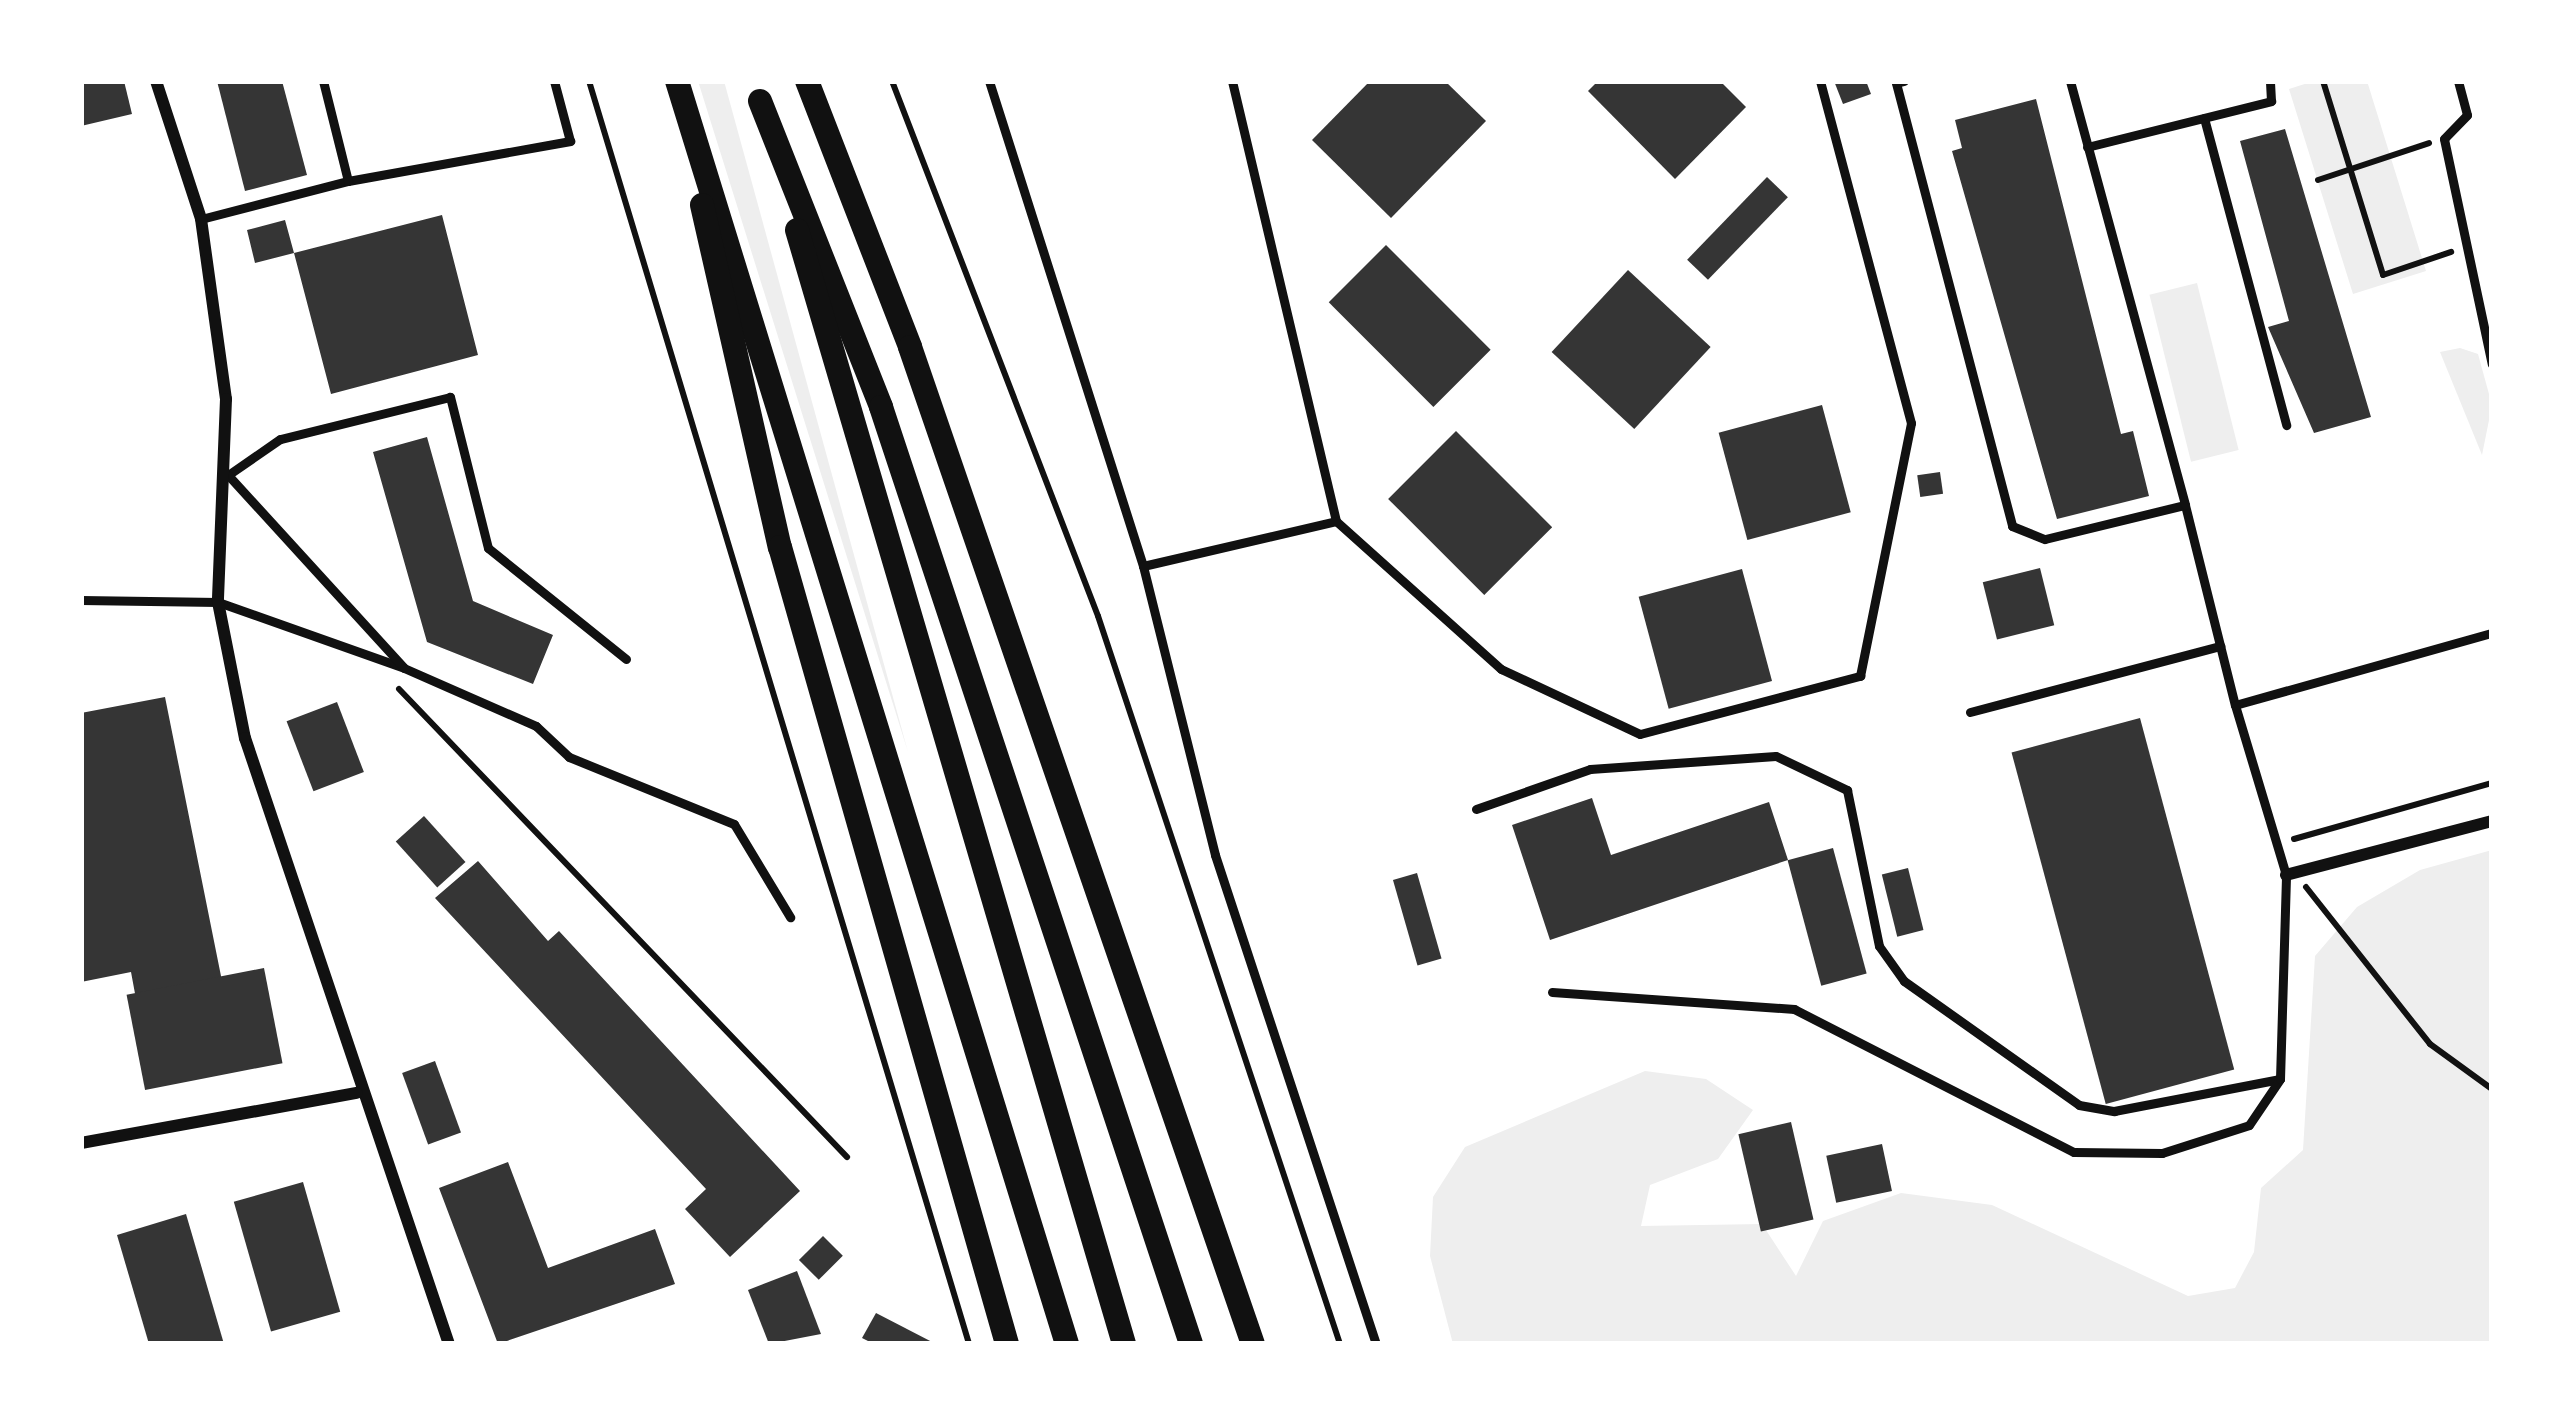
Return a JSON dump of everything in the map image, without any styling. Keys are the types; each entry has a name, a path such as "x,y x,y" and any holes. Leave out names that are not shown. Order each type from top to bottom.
{"main road":[{"path":"676,81 940,914 1067,1344"},
{"path":"807,81 1253,1344"},
{"path":"757,91 988,898 1124,1344"},
{"path":"757,91 881,407 1191,1344"},
{"path":"690,125 780,547 1006,1344"}],"street":[{"path":"156,81 201,219 228,475 218,602 244,738 357,1093 448,1344"},
{"path":"2287,875 2492,821"},
{"path":"81,1143 357,1093"}],"lane":[{"path":"322,81 348,181"},
{"path":"201,219 348,181 570,141 554,81"},
{"path":"989,81 1143,566 1215,855 1376,1344"},
{"path":"1232,81 1336,521 1502,669 1640,734 1860,676 1911,423 1820,81"},
{"path":"1904,81 1896,83 2012,526 2045,539 2185,505"},
{"path":"1552,992 1794,1009 2074,1152 2162,1153 2249,1125 2280,1079 2287,875 2235,705 2070,81"},
{"path":"2087,147 2271,101 2270,81"},
{"path":"2458,81 2467,115 2444,139 2492,364"},
{"path":"2204,118 2286,424"},
{"path":"404,668 228,475 280,439 450,397 488,548 626,659"},
{"path":"1143,566 1336,521"},
{"path":"81,600 218,602 372,661 404,668 536,726 569,757 734,824 790,917"},
{"path":"2235,705 2492,633"},
{"path":"1970,712 2220,646"},
{"path":"1476,808 1590,769 1776,756 1847,790 1879,946 1904,981 2079,1105 2114,1111 2280,1079"}],"path":[{"path":"589,81 969,1344"},
{"path":"892,81 1099,616 1340,1344"},
{"path":"2323,81 2383,275 2466,248"},
{"path":"2318,180 2444,139"},
{"path":"372,661 848,1157"},
{"path":"2492,783 2293,836 2302,872 2430,1045 2492,1089"}],"shaded area":[{"path":"698,81 724,81 908,752"},
{"path":"2314,81 2367,81 2426,271 2353,294 2289,89"},
{"path":"2197,283 2239,450 2191,462 2149,295"},
{"path":"2460,348 2478,354 2492,405 2482,455 2440,352"},
{"path":"2492,850 2492,1344 1453,1344 1430,1256 1433,1197 1465,1147 1645,1071 1706,1079 1753,1110 1718,1159 1650,1185 1641,1226 1762,1224 1796,1276 1823,1221 1901,1193 1992,1205 2188,1296 2235,1288 2254,1252 2261,1188 2303,1150 2315,956 2357,907 2420,870"}],"building":[{"path":"81,81 124,81 132,114 81,126"},
{"path":"217,81 282,81 307,175 245,191"},
{"path":"1370,81 1445,81 1486,121 1391,218 1312,140"},
{"path":"1598,81 1720,81 1746,107 1675,179 1588,91"},
{"path":"1834,81 1866,81 1871,94 1843,104"},
{"path":"2036,99 2121,434 2133,431 2149,496 2057,519 1952,151 1962,148 1955,120"},
{"path":"2285,129 2371,417 2314,433 2268,327 2289,321 2240,141"},
{"path":"1767,177 1788,197 1708,280 1687,260"},
{"path":"442,215 478,355 331,394 294,253"},
{"path":"285,220 294,253 255,263 247,230"},
{"path":"1386,245 1491,350 1433,407 1329,302"},
{"path":"1628,270 1711,347 1634,429 1552,352"},
{"path":"1822,405 1851,512 1747,540 1719,433"},
{"path":"1456,431 1552,527 1484,595 1388,499"},
{"path":"427,437 473,601 553,635 533,684 427,642 373,452"},
{"path":"1940,472 1943,494 1920,497 1917,475"},
{"path":"2040,568 2054,625 1997,640 1983,582"},
{"path":"1742,569 1772,681 1669,709 1639,597"},
{"path":"165,697 222,981 136,999 131,972 81,982 81,713"},
{"path":"337,702 364,772 313,791 287,721"},
{"path":"2140,718 2234,1070 2106,1104 2012,752"},
{"path":"1592,798 1611,855 1769,802 1788,860 1550,940 1512,825"},
{"path":"424,816 465,862 437,888 396,841"},
{"path":"1833,848 1867,974 1821,986 1788,860"},
{"path":"478,861 548,941 559,931 800,1191 730,1257 685,1209 706,1189 435,898"},
{"path":"1908,868 1923,930 1897,937 1882,875"},
{"path":"1417,873 1442,959 1418,965 1393,880"},
{"path":"264,968 283,1063 145,1090 127,995"},
{"path":"435,1061 461,1132 428,1144 402,1073"},
{"path":"1791,1122 1813,1219 1761,1232 1738,1134"},
{"path":"1882,1144 1892,1191 1836,1203 1826,1156"},
{"path":"508,1162 548,1268 655,1229 675,1284 498,1344 439,1188"},
{"path":"303,1182 340,1312 271,1332 234,1202"},
{"path":"186,1214 224,1344 149,1344 117,1235"},
{"path":"823,1236 843,1256 819,1280 799,1260"},
{"path":"797,1271 821,1334 769,1344 748,1290"},
{"path":"876,1313 936,1344 874,1344 862,1338"}]}
